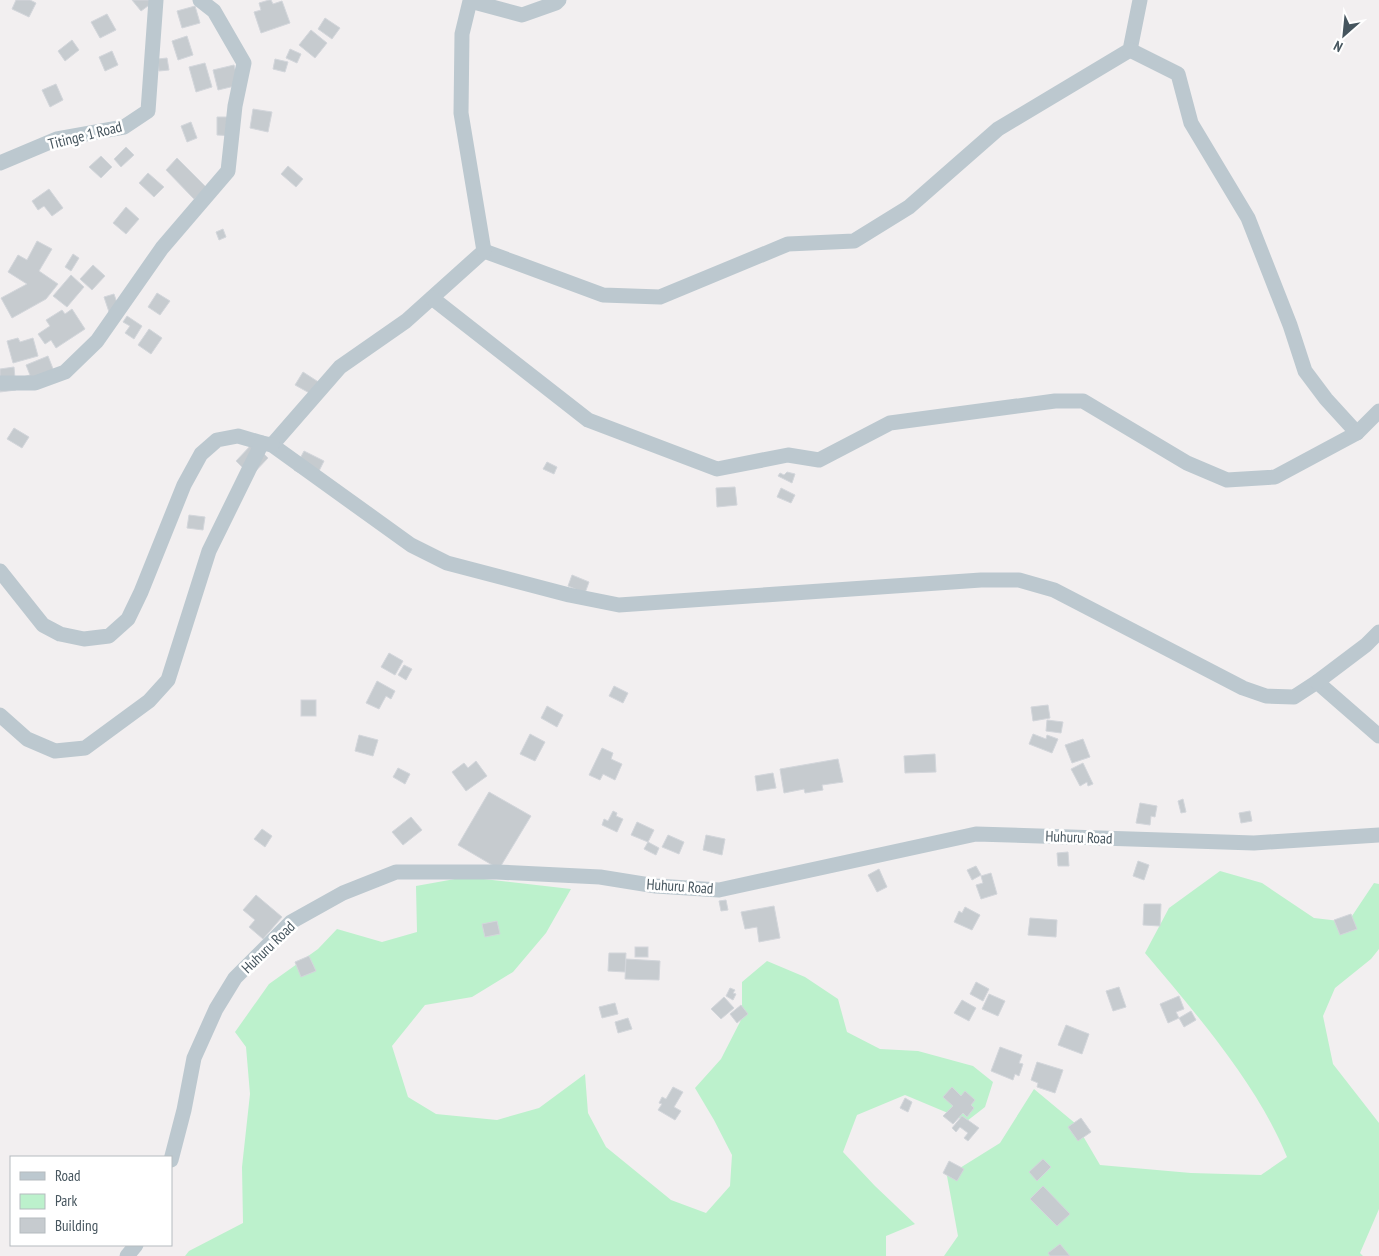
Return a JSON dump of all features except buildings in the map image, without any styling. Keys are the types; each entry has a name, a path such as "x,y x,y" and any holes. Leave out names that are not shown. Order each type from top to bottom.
{"street":[{"name":"Titinge 1 Road","path":"0,163 57,139 124,127 148,111 156,0"},
{"path":"0,383 35,383 64,372 71,366 97,341 162,248 228,171 235,106 244,63 214,11 200,0"},
{"path":"484,251 461,113 462,34 470,0 522,15 556,3 559,0"},
{"path":"484,251 603,295 660,297 788,244 854,241 909,207 998,128 1130,50 1140,0"},
{"path":"1130,50 1178,74 1191,123 1248,218 1290,325 1305,371 1326,399 1357,433"},
{"path":"0,715 27,739 55,751 85,748 149,702 168,680 209,551 267,444 340,367 406,321 484,251"},
{"path":"432,298 588,420 717,469 788,455 819,460 890,423 1055,401 1083,401 1187,463 1228,480 1274,477 1357,433 1379,411"},
{"path":"0,571 43,625 60,634 84,639 109,636 128,619 141,592 184,485 201,454 217,440 238,436 267,444 412,545 447,563 569,595 619,605 981,580 1019,580 1054,590 1243,688 1266,696 1294,696 1317,682 1366,645 1379,632"},
{"path":"1317,682 1379,736"},
{"name":"Huhuru Road","path":"172,1156 184,1110 194,1058 216,1009 235,978 291,922 344,893 396,872 497,872 600,877 656,886 719,890 976,834 1254,843 1379,835"},
{"path":"127,1256 135,1246"}],"green space":[{"path":"1220,871 1262,883 1314,918 1348,922 1374,883 1379,884 1379,949 1371,959 1335,988 1323,1016 1333,1064 1379,1123 1379,1209 1360,1253 1363,1256 944,1256 958,1236 947,1176 1000,1143 1034,1089 1076,1124 1100,1165 1191,1173 1261,1175 1287,1157 1259,1102 1224,1050 1145,953 1169,908"},
{"path":"466,877 571,889 546,933 513,972 472,997 425,1005 392,1046 408,1097 436,1114 497,1120 539,1108 585,1074 588,1113 606,1147 671,1200 706,1213 730,1186 732,1155 695,1088 721,1059 742,1018 742,982 767,961 805,977 838,999 847,1032 880,1049 918,1051 973,1066 993,1082 985,1107 967,1121 905,1095 857,1115 843,1152 915,1224 886,1236 886,1256 185,1256 189,1251 243,1223 242,1167 250,1094 246,1047 235,1032 269,984 318,949 337,929 382,942 417,932 416,886"}]}
